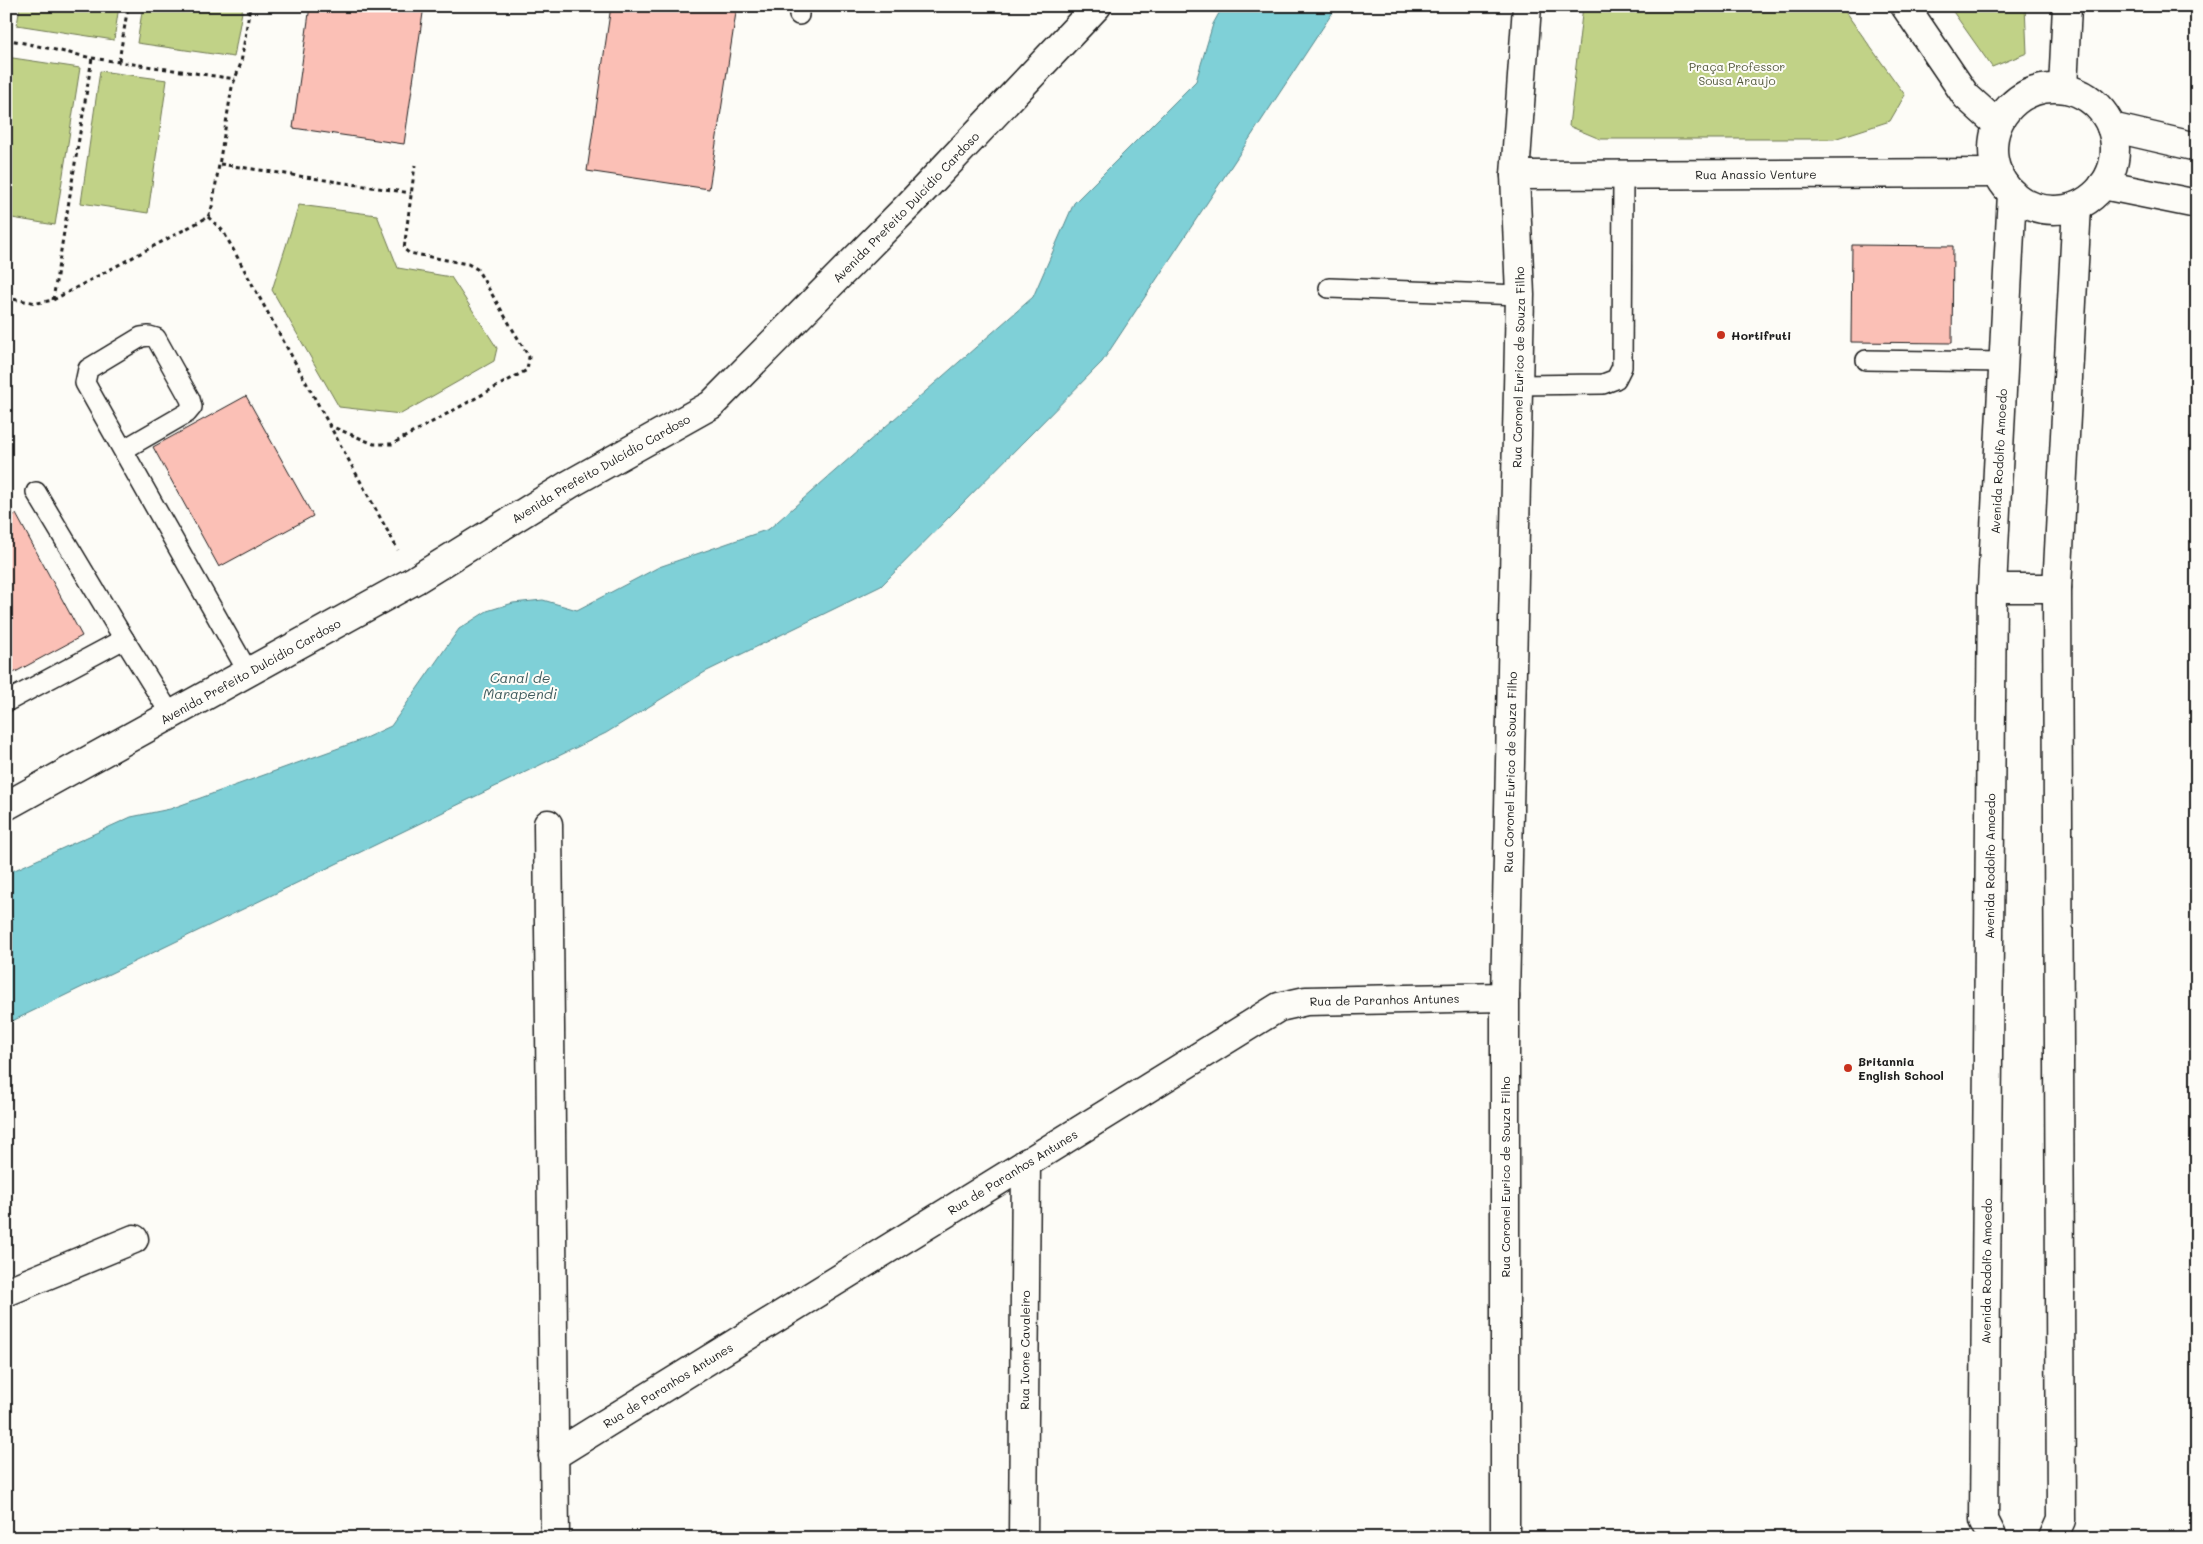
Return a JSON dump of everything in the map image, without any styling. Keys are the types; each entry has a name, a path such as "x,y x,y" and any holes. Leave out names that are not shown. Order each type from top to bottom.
{"street":[{"name":"Avenida Prefeito Dulcídio Cardoso","path":"6,806 415,580 570,484 711,405 910,204 1097,6"},
{"name":"Rua Coronel Eurico de Souza Filho","path":"1505,1538 1505,997 1520,295 1515,175 1527,6"},
{"path":"1905,6 1966,96 1998,124"},
{"path":"2063,88 2067,6"},
{"path":"2044,88 2063,88 2084,95 2100,108 2111,126 2115,147 2113,167 2103,185 2091,197 2077,206 2054,210 2031,205 2005,183 1993,144 1998,124 2009,108 2024,95 2044,88"},
{"path":"2111,126 2197,147"},
{"name":"Rua Anassio Venture","path":"1515,175 2005,183"},
{"name":"Avenida Rodolfo Amoedo","path":"1993,1538 1984,1520 1992,588 2003,362 2005,183"},
{"path":"2103,185 2197,204"},
{"path":"2053,1538 2061,1520 2056,588 2077,206"},
{"path":"1992,588 2056,588"},
{"path":"548,824 555,1538"},
{"name":"Rua de Paranhos Antunes","path":"553,1456 1279,1007 1306,1001 1505,997"},
{"name":"Rua Ivone Cavaleiro","path":"1022,1538 1026,1163"},
{"path":"6,1292 134,1240"}],"lane":[{"path":"1518,385 1603,384 1616,379 1622,367 1623,176"},
{"path":"1329,288 1520,295"},
{"path":"124,450 187,413 192,407 190,399 156,338 149,336 141,337 88,369 85,376 86,383 248,672"},
{"path":"1866,360 2003,362"},
{"path":"36,492 171,715"},
{"path":"6,702 124,639"}],"path":[{"path":"119,62 128,6"},
{"path":"6,298 37,303 53,300 208,217 212,207 235,79 241,63 250,6"},
{"path":"6,39 92,58 235,79"},
{"path":"53,300 92,58"},
{"path":"220,164 411,193"},
{"path":"328,426 374,444 392,444 527,370 529,357 477,269 468,264 409,253 404,249 415,165"},
{"path":"208,217 223,231 328,426 388,531"}],"green space":[{"path":"20,6 119,6 114,40 17,25"},
{"path":"143,6 243,6 234,57 137,43"},
{"name":"Praça Professor Sousa Araujo","path":"1583,6 1841,6 1905,95 1890,121 1834,139 1600,139 1569,126"},
{"path":"1949,6 2025,6 2027,53 1992,67"},
{"path":"6,57 80,68 55,225 6,217"},
{"path":"100,71 167,80 148,213 81,203"},
{"path":"299,205 377,215 398,268 451,277 497,348 494,361 401,414 339,407 272,290"}],"water":[{"name":"Canal de Marapendi","path":"1223,6 1337,6 1102,362 881,586 705,672 606,733 6,1024 6,874 131,817 170,809 361,740 391,726 459,629 487,611 513,603 543,600 577,610 659,567 769,529 1033,297 1074,203 1196,81 1213,24"}],"building":[{"path":"310,6 424,6 404,144 293,128"},
{"path":"611,6 737,6 709,189 587,171"},
{"path":"1852,245 1953,246 1952,343 1851,342"},
{"path":"246,396 313,516 219,567 153,447"},
{"path":"16,514 82,636 6,677 6,519"}],"place":[{"name":"Hortifruti","path":"1721,335"},
{"name":"Britannia English School","path":"1848,1068"}]}
